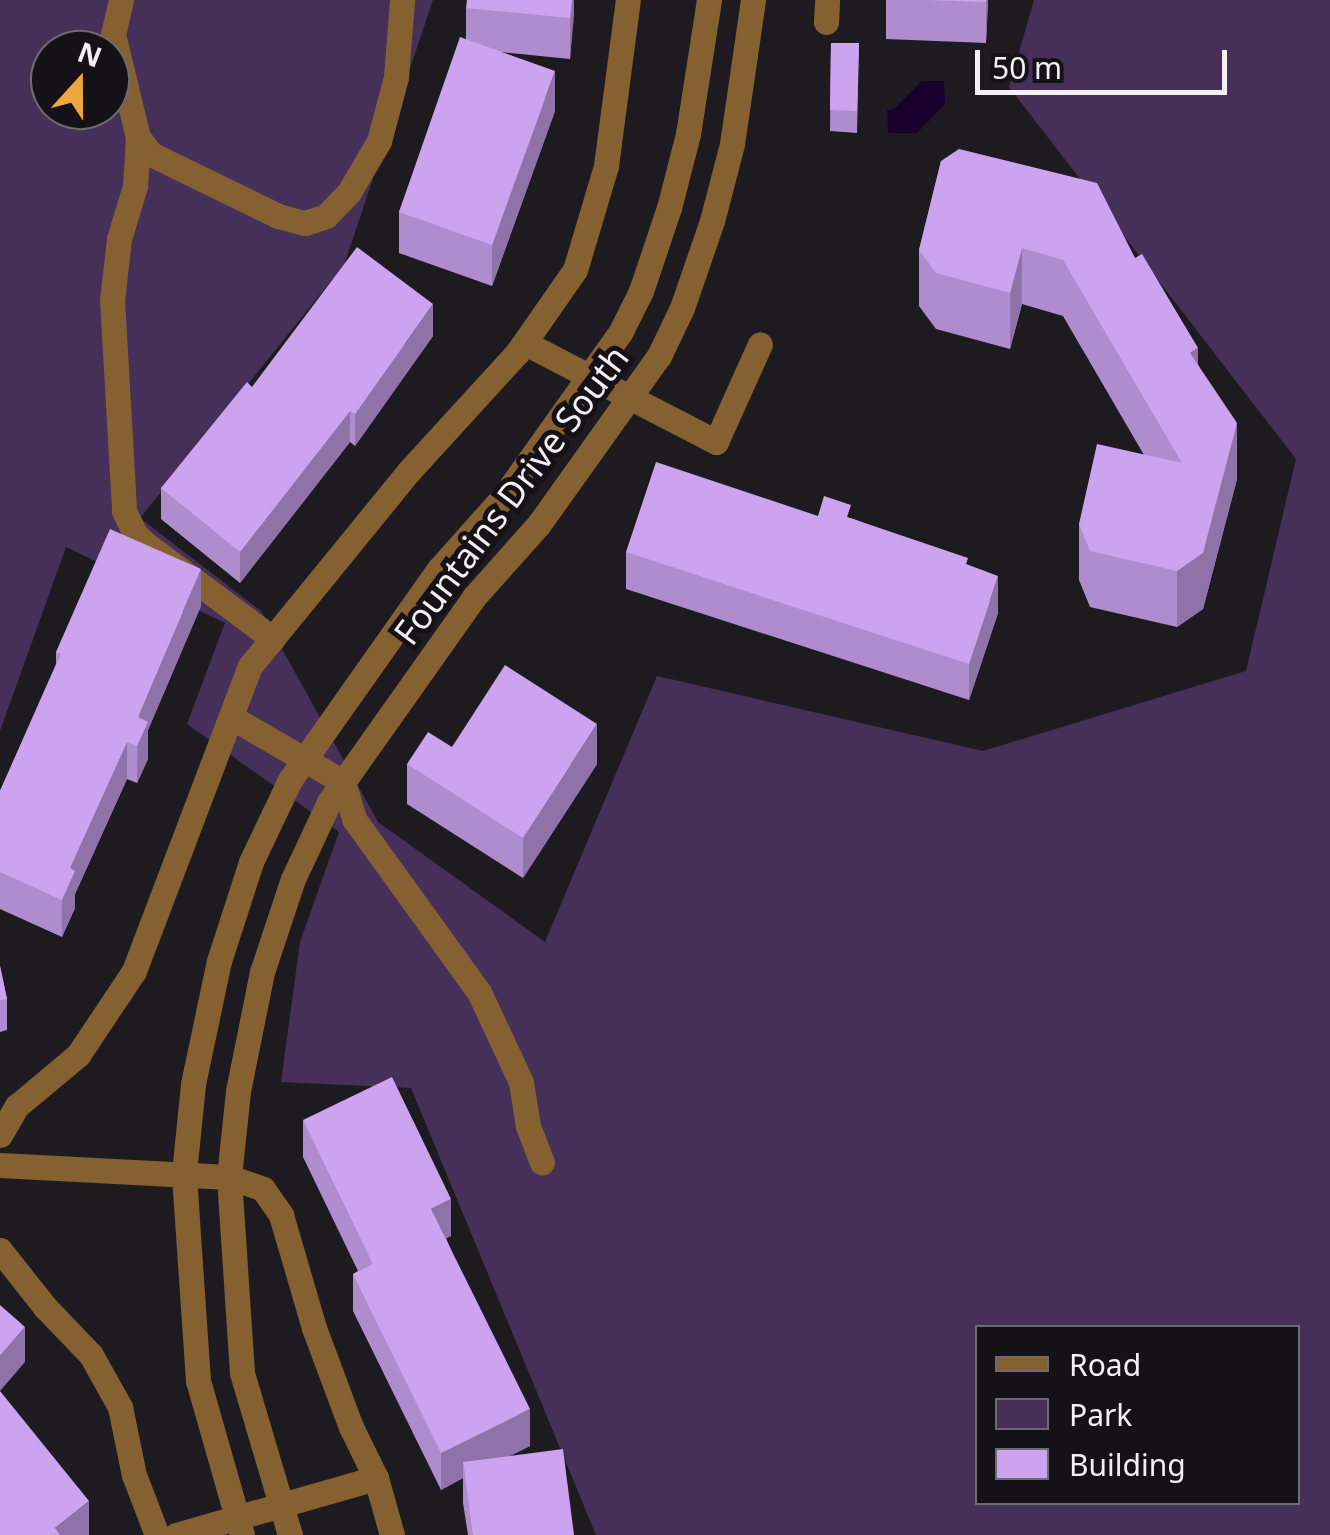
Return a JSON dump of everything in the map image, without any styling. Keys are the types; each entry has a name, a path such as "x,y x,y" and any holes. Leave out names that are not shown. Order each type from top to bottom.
{"street":[{"path":"121,0 114,34 138,138 135,186 118,240 112,300 124,511 134,534 147,546 272,639"},
{"path":"138,138 152,154 278,216 305,223 326,216 350,192 379,141 396,77 402,0"},
{"path":"0,1135 17,1106 78,1055 134,971 250,666 410,470 525,342 575,270 601,184 628,0"},
{"name":"Fountains Drive South","path":"239,1527 198,1381 184,1173 194,1084 218,961 251,862 304,758 440,569 504,496 620,333 641,291 688,134 709,0"},
{"name":"Fountains Drive South","path":"290,1535 242,1374 229,1177 238,1091 262,972 293,878 343,782 474,597 540,524 659,356 682,308 712,221 732,144 754,0"},
{"path":"525,342 716,442 760,344"},
{"path":"231,716 343,782 354,818 479,992 521,1082 528,1126 542,1162"},
{"path":"0,1164 229,1177 263,1189 274,1201 314,1328 351,1427 376,1478 392,1535"},
{"path":"0,1250 34,1295 91,1355 120,1406 134,1474 157,1535"},
{"path":"176,1535 239,1527 278,1504 376,1478"}],"green space":[{"path":"0,0 433,0 344,265 140,518 261,611 378,822 545,942 657,676 983,751 1246,671 1296,459 1009,87 1034,0 1330,0 1330,1535 596,1535 411,1088 281,1082 300,942 339,832 187,724 225,623 66,547 0,731"}],"shaded area":[{"path":"922,81 944,81 945,104 917,133 888,133 887,110 894,109"}],"building":[{"path":"467,0 572,0 570,18 466,8"},
{"path":"460,37 555,71 492,245 399,212"},
{"path":"831,43 859,43 857,111 830,110"},
{"path":"959,149 1097,183 1135,258 1142,254 1198,348 1190,353 1237,423 1203,553 1177,571 1090,551 1079,524 1097,444 1182,463 1063,260 1022,248 1010,293 936,273 919,250 941,161"},
{"path":"357,247 433,304 355,414 350,411 240,552 161,488 247,382 252,387"},
{"path":"656,462 818,516 824,496 851,505 847,517 968,558 966,564 998,576 969,664 626,552"},
{"path":"110,529 201,569 138,717 148,722 137,746 127,742 70,868 75,871 62,900 0,872 0,791 61,654 56,652"},
{"path":"505,665 597,724 523,838 407,764 428,732 452,747"},
{"path":"0,966 7,999 0,1000"},
{"path":"392,1077 451,1199 431,1209 530,1409 441,1453 353,1274 373,1264 303,1120"},
{"path":"0,1305 25,1327 0,1356"},
{"path":"0,1391 89,1501 55,1528 60,1535 0,1535"},
{"path":"563,1449 574,1535 473,1535 463,1462"}]}
